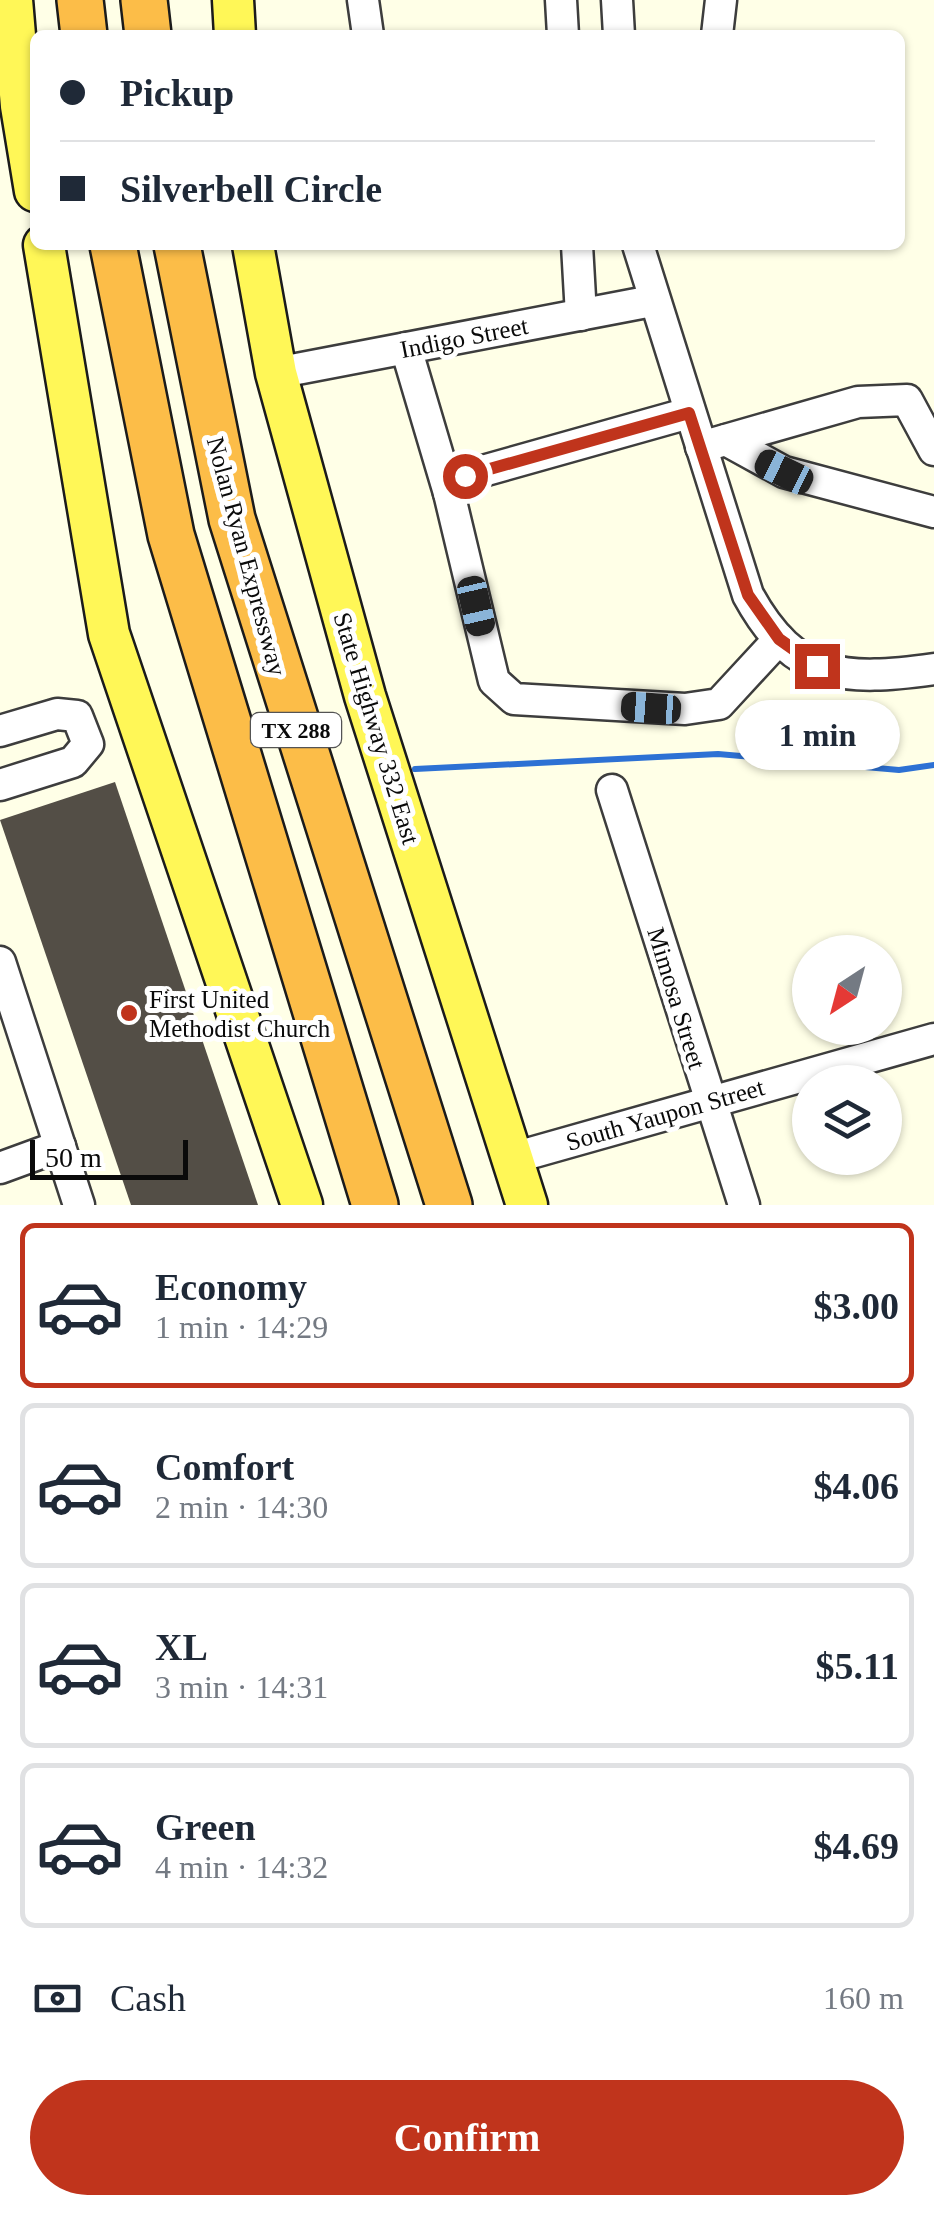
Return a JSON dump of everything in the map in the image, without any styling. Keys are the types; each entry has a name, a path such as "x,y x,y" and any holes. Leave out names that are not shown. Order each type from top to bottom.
{"highway":[{"path":"80,0 83,30"},
{"path":"144,0 147,30"},
{"name":"TX 288","path":"114,250 171,534 374,1205"},
{"name":"Nolan Ryan Expressway","path":"178,250 232,519 449,1205"}],"main road":[{"path":"12,0 30,161"},
{"path":"232,0 235,30"},
{"path":"45,250 108,634 302,1205"},
{"name":"State Highway 332 East","path":"253,250 276,373 365,696 527,1205"}],"street":[{"path":"363,0 367,30"},
{"path":"561,0 563,30"},
{"path":"617,0 619,30"},
{"path":"718,30 722,0"},
{"path":"577,250 582,314"},
{"path":"639,250 689,413 714,444 748,595 779,639 817,666 846,676 934,669"},
{"name":"Indigo Street","path":"276,373 652,301"},
{"path":"406,348 449,494 494,681 514,699 685,710 719,704 779,639"},
{"path":"714,444 858,402 907,400 934,450"},
{"path":"449,494 465,476 689,413"},
{"path":"714,444 784,472 934,512"},
{"path":"0,731 57,714 77,716 88,744 73,762 0,785"},
{"name":"Mimosa Street","path":"612,790 744,1205"},
{"path":"0,962 79,1205"},
{"name":"South Yaupon Street","path":"512,1158 934,1039"},
{"path":"0,1168 60,1146"}],"building":[{"name":"First United Methodist Church","path":"115,782 258,1205 131,1205 0,820"}],"waterway":[{"path":"415,769 718,754 899,770 934,765"}],"place":[{"name":"First United Methodist Church","path":"129,1013"}],"route":[{"path":"465,476 689,413 748,595 764,624 788,648 817,666"}]}
